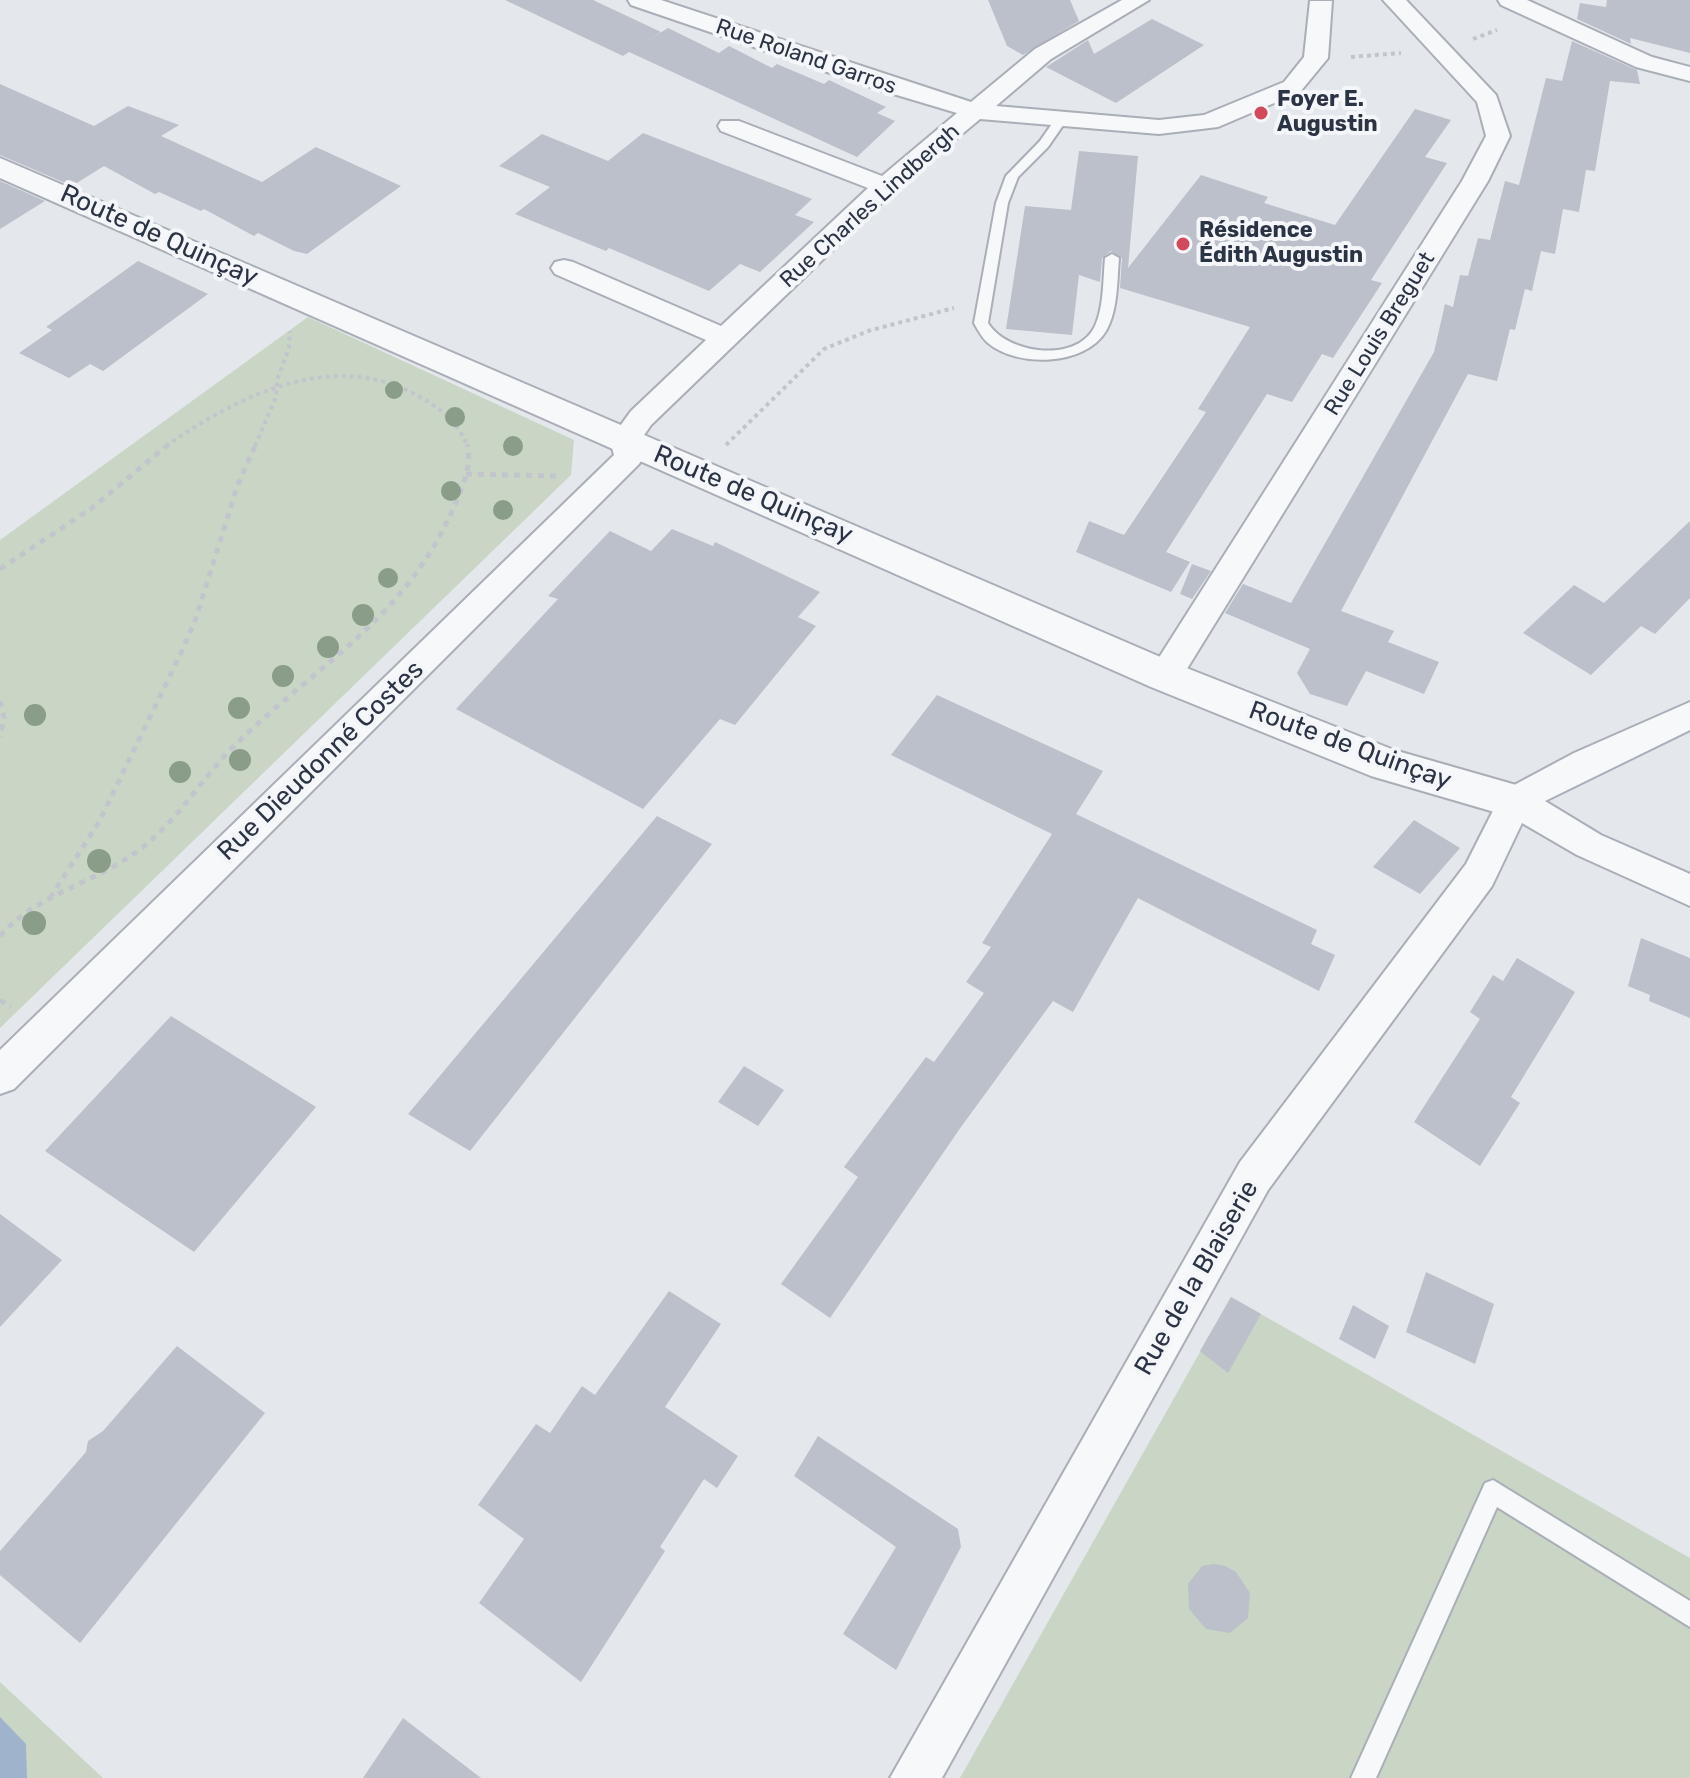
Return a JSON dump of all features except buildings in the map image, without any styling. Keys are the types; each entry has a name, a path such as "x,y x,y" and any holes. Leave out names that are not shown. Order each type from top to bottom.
{"street":[{"name":"Rue Roland Garros","path":"639,0 888,85 975,111 1060,121 1159,127 1209,122 1292,87 1316,58 1321,1"},
{"name":"Rue Charles Lindbergh","path":"625,440 641,418 885,186 1043,54 1138,0"},
{"path":"1309,0 1343,0"},
{"name":"Rue Louis Breguet","path":"1165,676 1475,181 1498,136 1488,100 1394,0"},
{"path":"1509,0 1538,5 1644,62 1690,74"},
{"path":"730,126 885,186"},
{"name":"Route de Quinçay","path":"0,167 1165,676 1386,764 1515,801"},
{"path":"564,268 727,339"},
{"name":"Rue Dieudonné Costes","path":"0,1076 629,457 625,440"},
{"path":"1515,801 1586,763 1690,715"},
{"path":"1515,801 1589,845 1690,891"},
{"name":"Rue de la Blaiserie","path":"915,1778 1254,1176 1479,875 1515,801"}],"lane":[{"path":"1060,121 1044,144 1012,176 1002,203 981,323 994,342 1028,352 1062,353 1080,349 1102,327 1112,258"},
{"path":"1363,1778 1493,1491 1690,1615"}],"path":[{"path":"700,471 824,349 868,331 983,302"},
{"path":"49,899 99,822 196,618 237,487 276,397 274,387 290,346 291,335 284,324"},
{"path":"0,569 105,498 155,454 191,430 274,387 326,371 393,384 428,399 464,434 471,459 449,526 419,577 354,646 224,756 177,816 141,849 114,868 49,899 8,925 0,936"},
{"path":"466,474 558,477"},
{"path":"0,701 4,718 0,737"}],"green space":[{"path":"308,317 574,440 571,475 0,1028 0,540"},
{"path":"1231,1297 1690,1558 1690,1778 960,1778"},
{"path":"0,1682 103,1778 0,1778"}],"water":[{"path":"0,1717 26,1744 27,1778 0,1778"}],"place":[{"name":"Foyer E. Augustin","path":"1261,113"},
{"name":"Résidence Édith Augustin","path":"1183,244"}]}
